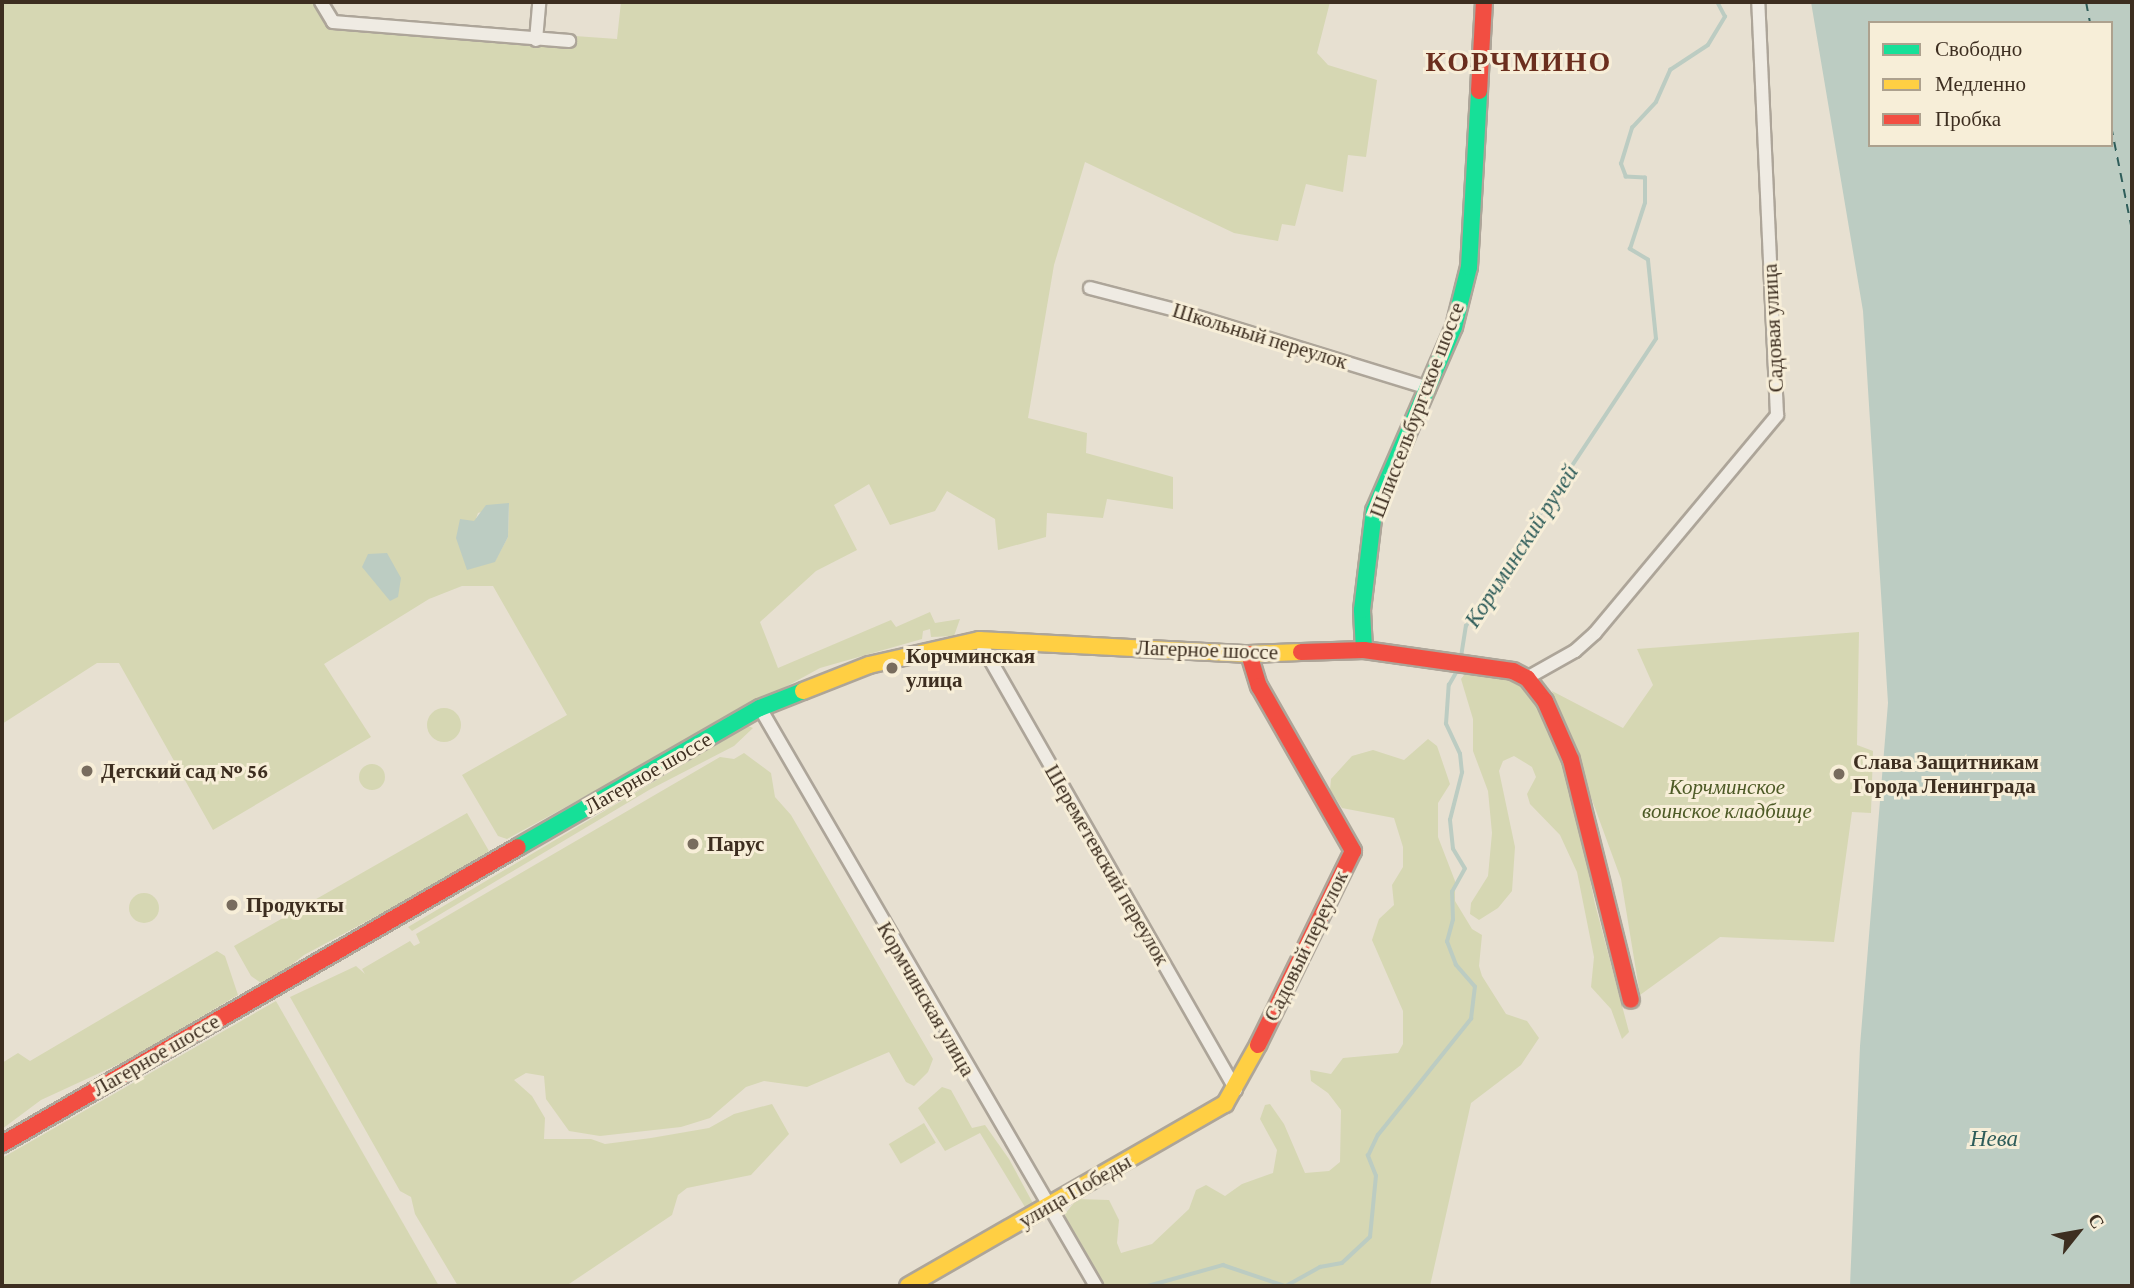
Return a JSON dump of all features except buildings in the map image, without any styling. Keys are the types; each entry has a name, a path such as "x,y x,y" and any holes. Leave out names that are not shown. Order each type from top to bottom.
{"street":[{"path":"321,2 333,22 569,41"},
{"path":"536,40 539,2"},
{"name":"Шлиссельбургское шоссе","path":"1364,650 1362,610 1374,511 1454,327 1469,267 1484,2"},
{"name":"Садовая улица","path":"1527,678 1575,651 1595,633 1777,415 1758,2"},
{"name":"Школьный переулок","path":"1090,288 1175,310 1429,388"},
{"name":"Лагерное шоссе","path":"2,1144 760,708 869,665 979,640 1249,654 1364,650 1513,671 1527,678"},
{"name":"Шереметевский переулок","path":"979,640 1236,1090"},
{"name":"Садовый переулок","path":"1236,1090 1353,851 1259,686 1249,654"},
{"path":"1527,678 1545,701 1571,761 1631,1000"},
{"name":"Кормчинская улица","path":"760,708 1096,1286"},
{"name":"улица Победы","path":"908,1286 1225,1104 1236,1090"}],"green space":[{"path":"2,2 312,2 328,28 571,46 575,36 617,39 621,2 1330,2 1317,53 1328,65 1377,80 1366,157 1348,155 1343,192 1306,184 1295,226 1282,224 1278,241 1234,233 1085,162 1054,265 1028,418 1087,433 1086,453 1173,477 1173,509 1107,499 1103,518 1047,513 1046,537 998,550 995,519 947,491 935,511 890,525 869,484 834,505 857,550 816,571 760,622 778,668 891,620 896,627 930,612 935,623 960,619 954,636 931,637 930,629 923,631 922,639 820,668 507,839 498,836 462,775 567,715 493,586 462,586 429,599 324,664 371,737 213,830 119,663 97,663 2,724","holes":["509,504 508,537 495,561 468,569 464,552 478,513"]},
{"name":"Корчминское воинское кладбище","path":"1859,632 1857,745 1873,751 1871,813 1852,812 1834,942 1720,937 1640,995 1621,879 1552,691 1623,728 1653,685 1637,649"},
{"path":"1467,671 1510,675 1528,688 1565,757 1595,904 1629,1032 1622,1039 1611,1009 1591,987 1594,957 1577,872 1560,835 1530,804 1527,794 1536,777 1532,767 1514,756 1503,761 1499,771 1515,847 1512,891 1498,908 1479,920 1470,914 1471,903 1488,876 1492,833 1488,791 1473,751 1473,719 1461,679"},
{"path":"444,708 456,713 461,725 456,737 444,742 432,737 427,725 432,713"},
{"path":"748,726 753,728 734,746 649,790 412,931 408,927"},
{"path":"1428,739 1437,746 1450,784 1438,803 1438,837 1455,881 1455,901 1472,929 1482,935 1479,966 1482,976 1506,1014 1527,1021 1539,1038 1521,1065 1471,1103 1430,1286 1105,1286 1067,1224 1065,1214 1077,1199 1109,1200 1119,1220 1117,1243 1121,1253 1152,1244 1189,1209 1196,1190 1206,1185 1225,1196 1242,1184 1273,1173 1277,1150 1260,1119 1265,1105 1270,1104 1284,1124 1305,1173 1329,1171 1340,1162 1341,1110 1328,1093 1311,1081 1310,1070 1331,1074 1343,1058 1398,1053 1403,1044 1403,1011 1372,940 1379,919 1394,905 1392,885 1403,867 1403,847 1394,818 1342,808 1330,790 1331,779 1352,756 1373,750 1404,760"},
{"path":"744,753 771,773 775,797 791,815 933,1059 928,1072 914,1086 906,1082 889,1052 807,1087 764,1081 746,1087 710,1118 681,1127 600,1136 569,1131 546,1099 544,1076 526,1073 514,1080 532,1096 545,1118 544,1139 591,1139 605,1144 651,1138 709,1128 734,1114 772,1104 789,1134 751,1175 687,1188 678,1195 672,1215 566,1286 458,1286 415,1214 411,1197 400,1191 290,997 356,966 365,974 362,969 410,941 414,946 420,943 416,934 720,757 734,759"},
{"path":"372,764 381,768 385,777 381,786 372,790 363,786 359,777 363,768"},
{"path":"467,813 489,851 483,859 304,955 271,981 261,983 251,976 234,946"},
{"path":"144,893 155,897 159,908 155,919 144,923 133,919 129,908 133,897"},
{"path":"217,951 225,956 238,995 132,1058 41,1100 2,1129 2,1063 18,1053 30,1061"},
{"path":"276,1001 439,1286 2,1286 2,1158"},
{"path":"942,1087 951,1090 972,1128 985,1125 1009,1159 1035,1207 1028,1212 980,1133 945,1151 918,1108"},
{"path":"924,1123 936,1143 901,1164 889,1144"}],"water":[{"name":"Нева","path":"1811,2 2132,2 2132,1286 1850,1286 1860,1046 1888,703 1863,311"},
{"path":"509,503 508,537 495,562 467,570 456,538 460,519 474,521 486,505"},
{"path":"387,553 401,578 398,597 390,601 362,567 368,554"}],"waterway":[{"name":"Корчминский ручей","path":"1461,657 1466,626 1656,339 1648,260 1630,249 1645,203 1645,178 1626,177 1621,164 1632,128 1656,102 1670,70 1708,45 1725,17 1717,2"},
{"name":"Корчминский ручей","path":"1286,1286 1320,1267 1342,1263 1370,1237 1376,1176 1368,1156 1378,1135 1471,1019 1475,987 1456,965 1447,942 1453,920 1452,892 1465,869 1453,849 1450,820 1462,773 1460,754 1446,724 1449,685 1459,668"},
{"name":"Корчминский ручей","path":"1148,1286 1223,1265 1285,1286"}],"ferry route":[{"path":"2086,2 2090,21"},
{"path":"2113,136 2132,230"}],"traffic: fast":[{"path":"1364,650 1362,610 1374,511 1454,327 1469,267 1479,91"},
{"path":"518,847 760,708 803,691"}],"traffic: slow":[{"path":"803,691 869,665 979,640 1249,654 1301,652"},
{"path":"908,1286 1225,1104 1258,1045"}],"traffic: jam":[{"path":"1479,91 1484,2"},
{"path":"1301,652 1364,650 1513,671 1527,678 1545,701 1571,760 1631,1000"},
{"path":"1249,654 1259,686 1353,851 1258,1045"},
{"path":"2,1144 518,847"}],"place":[{"name":"Корчминская улица","path":"892,668"},
{"name":"Детский сад № 56","path":"87,771"},
{"name":"Слава Защитникам Города Ленинграда","path":"1839,774"},
{"name":"Парус","path":"693,844"},
{"name":"Продукты","path":"232,905"}],"district":[{"name":"КОРЧМИНО","path":"1519,62"}]}
